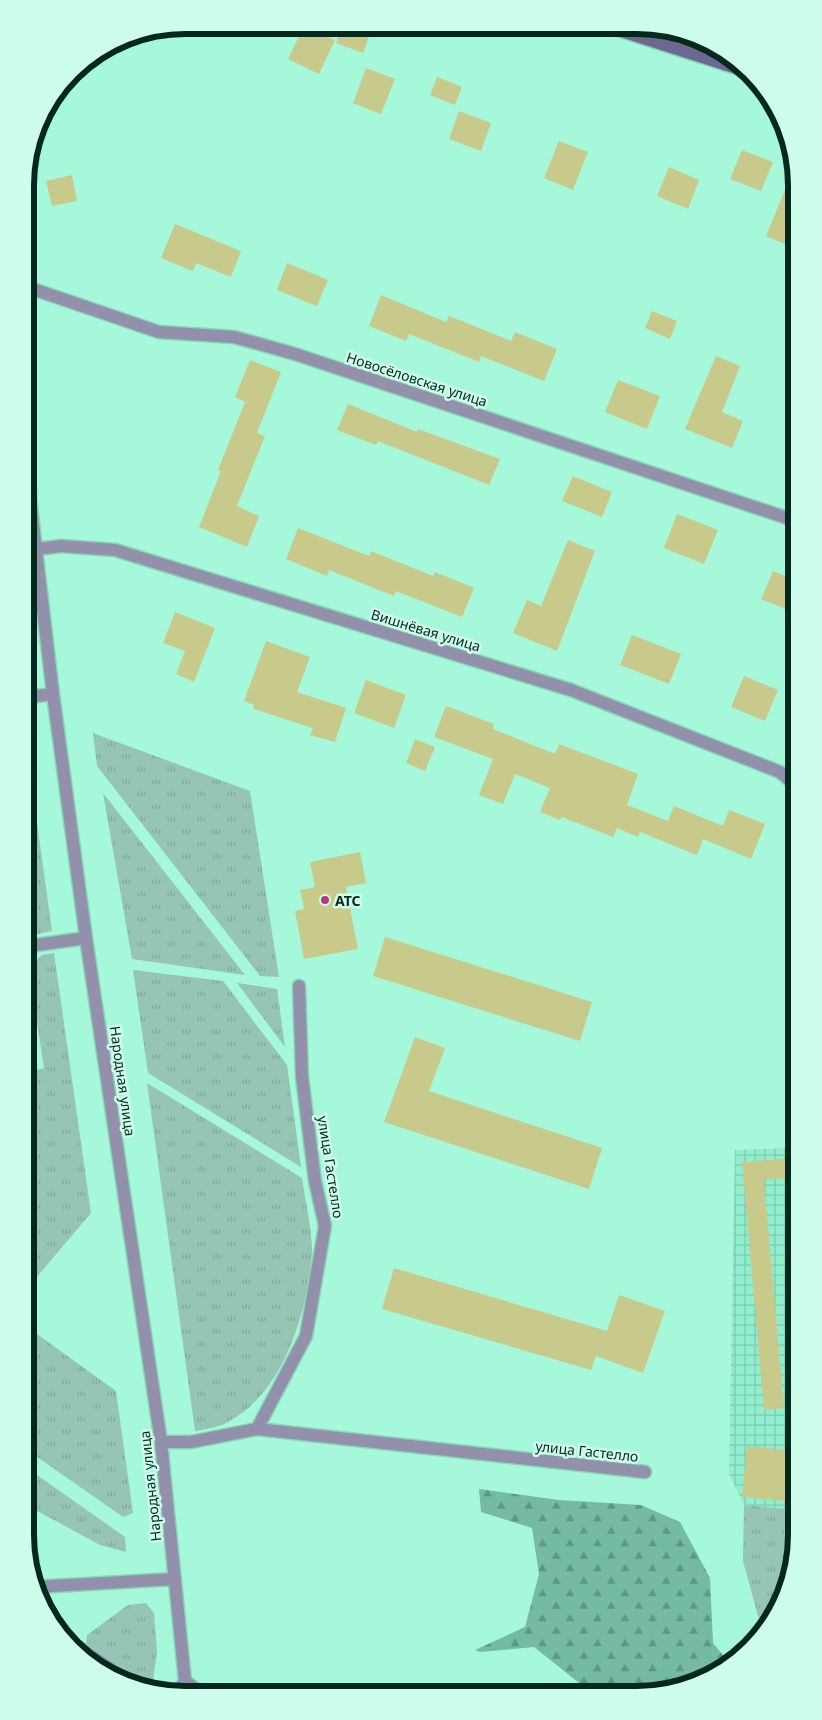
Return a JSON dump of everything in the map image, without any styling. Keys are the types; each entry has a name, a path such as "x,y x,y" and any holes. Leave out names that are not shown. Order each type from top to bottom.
{"street":[{"path":"631,34 730,66"},
{"name":"Новосёловская улица","path":"34,289 159,332 234,337 295,354 788,518"},
{"name":"Народная улица","path":"34,521 53,694 86,938 161,1442 175,1579 182,1686"},
{"name":"Вишнёвая улица","path":"38,549 61,546 115,550 562,687 780,772 788,779"},
{"path":"34,696 53,694"},
{"path":"34,945 86,938"},
{"name":"улица Гастелло","path":"257,1429 306,1336 325,1226 315,1180 302,1077 299,986"},
{"name":"улица Гастелло","path":"161,1442 191,1442 257,1429 646,1472"},
{"path":"43,1587 175,1579"}],"shaded area":[{"path":"788,1148 788,1509 744,1505 729,1474 735,1150"}],"green space":[{"path":"93,733 250,791 279,977 260,976 97,766"},
{"path":"103,793 245,975 132,959"},
{"path":"34,801 52,931 34,934"},
{"path":"54,953 91,1213 34,1280 34,1071 44,1068 34,1001 34,963 42,955"},
{"path":"133,970 223,981 287,1065 301,1167 148,1073"},
{"path":"237,983 277,989 285,1047"},
{"path":"147,1083 302,1178 310,1227 312,1254 305,1300 290,1347 279,1369 266,1389 250,1407 223,1424 195,1431"},
{"path":"34,1332 116,1391 133,1513 123,1517 34,1455"},
{"path":"34,1473 125,1537 126,1552 100,1545 34,1509"},
{"path":"479,1489 559,1500 641,1505 680,1522 710,1578 713,1643 725,1658 695,1675 657,1685 583,1686 534,1647 480,1652 475,1650 525,1627 539,1574 532,1528 481,1512"},
{"path":"744,1505 788,1509 788,1545 785,1565 773,1602 760,1623 743,1561"},
{"path":"146,1603 154,1613 157,1651 152,1682 118,1671 86,1646 87,1635 128,1605"}],"building":[{"path":"300,34 322,34 335,40 319,74 288,59"},
{"path":"339,34 370,34 363,53 336,43"},
{"path":"366,68 395,79 381,114 353,103"},
{"path":"437,77 462,87 455,105 430,95"},
{"path":"459,111 491,123 481,151 449,139"},
{"path":"559,141 588,152 573,190 544,178"},
{"path":"742,150 773,162 761,191 730,179"},
{"path":"669,167 699,180 688,209 657,196"},
{"path":"72,175 77,201 52,206 46,181"},
{"path":"788,183 788,245 766,236"},
{"path":"175,224 241,251 231,277 196,263 193,271 161,258"},
{"path":"287,263 328,280 317,306 277,290"},
{"path":"381,295 446,322 449,316 511,341 515,332 557,349 544,381 481,356 479,362 409,334 406,341 369,326"},
{"path":"652,311 677,321 670,339 645,328"},
{"path":"716,356 740,366 722,412 743,421 732,448 685,429"},
{"path":"250,360 281,372 257,433 265,436 237,506 259,516 247,547 199,527 221,471 218,470 245,402 235,397"},
{"path":"618,380 660,396 647,429 605,412"},
{"path":"348,404 417,432 418,429 500,459 489,485 378,441 376,445 337,430"},
{"path":"573,476 612,492 602,517 562,501"},
{"path":"677,514 718,530 704,564 664,548"},
{"path":"298,528 369,556 371,551 433,576 435,572 474,588 462,617 396,591 394,596 329,570 327,576 286,559"},
{"path":"568,540 595,551 557,651 513,633 527,600 541,606"},
{"path":"773,571 788,577 788,610 761,599"},
{"path":"175,612 215,628 194,682 176,674 185,651 163,643"},
{"path":"632,635 681,654 669,684 620,665"},
{"path":"266,641 310,657 297,692 346,708 335,742 310,735 313,728 253,709 254,705 244,701"},
{"path":"744,676 778,690 765,721 731,707"},
{"path":"366,680 406,695 394,728 354,713"},
{"path":"446,706 494,724 493,729 555,754 559,744 638,774 627,805 668,821 674,806 723,826 729,810 765,824 751,859 703,839 697,855 640,832 638,837 617,828 613,837 562,817 560,820 540,812 550,788 515,774 503,804 479,795 493,759 434,737"},
{"path":"415,739 435,747 425,771 406,763"},
{"name":"АТС","path":"360,852 366,883 346,887 358,949 304,959 295,911 304,909 300,890 315,887 310,862"},
{"path":"385,937 592,1002 580,1041 373,976"},
{"path":"415,1037 445,1048 429,1091 602,1148 589,1189 384,1122"},
{"path":"788,1158 788,1178 764,1180 784,1408 764,1410 742,1162"},
{"path":"394,1268 607,1331 619,1295 665,1311 643,1373 596,1356 591,1370 382,1309"},
{"path":"747,1446 788,1450 788,1501 742,1497"}],"place":[{"name":"АТС","path":"325,900"}]}
